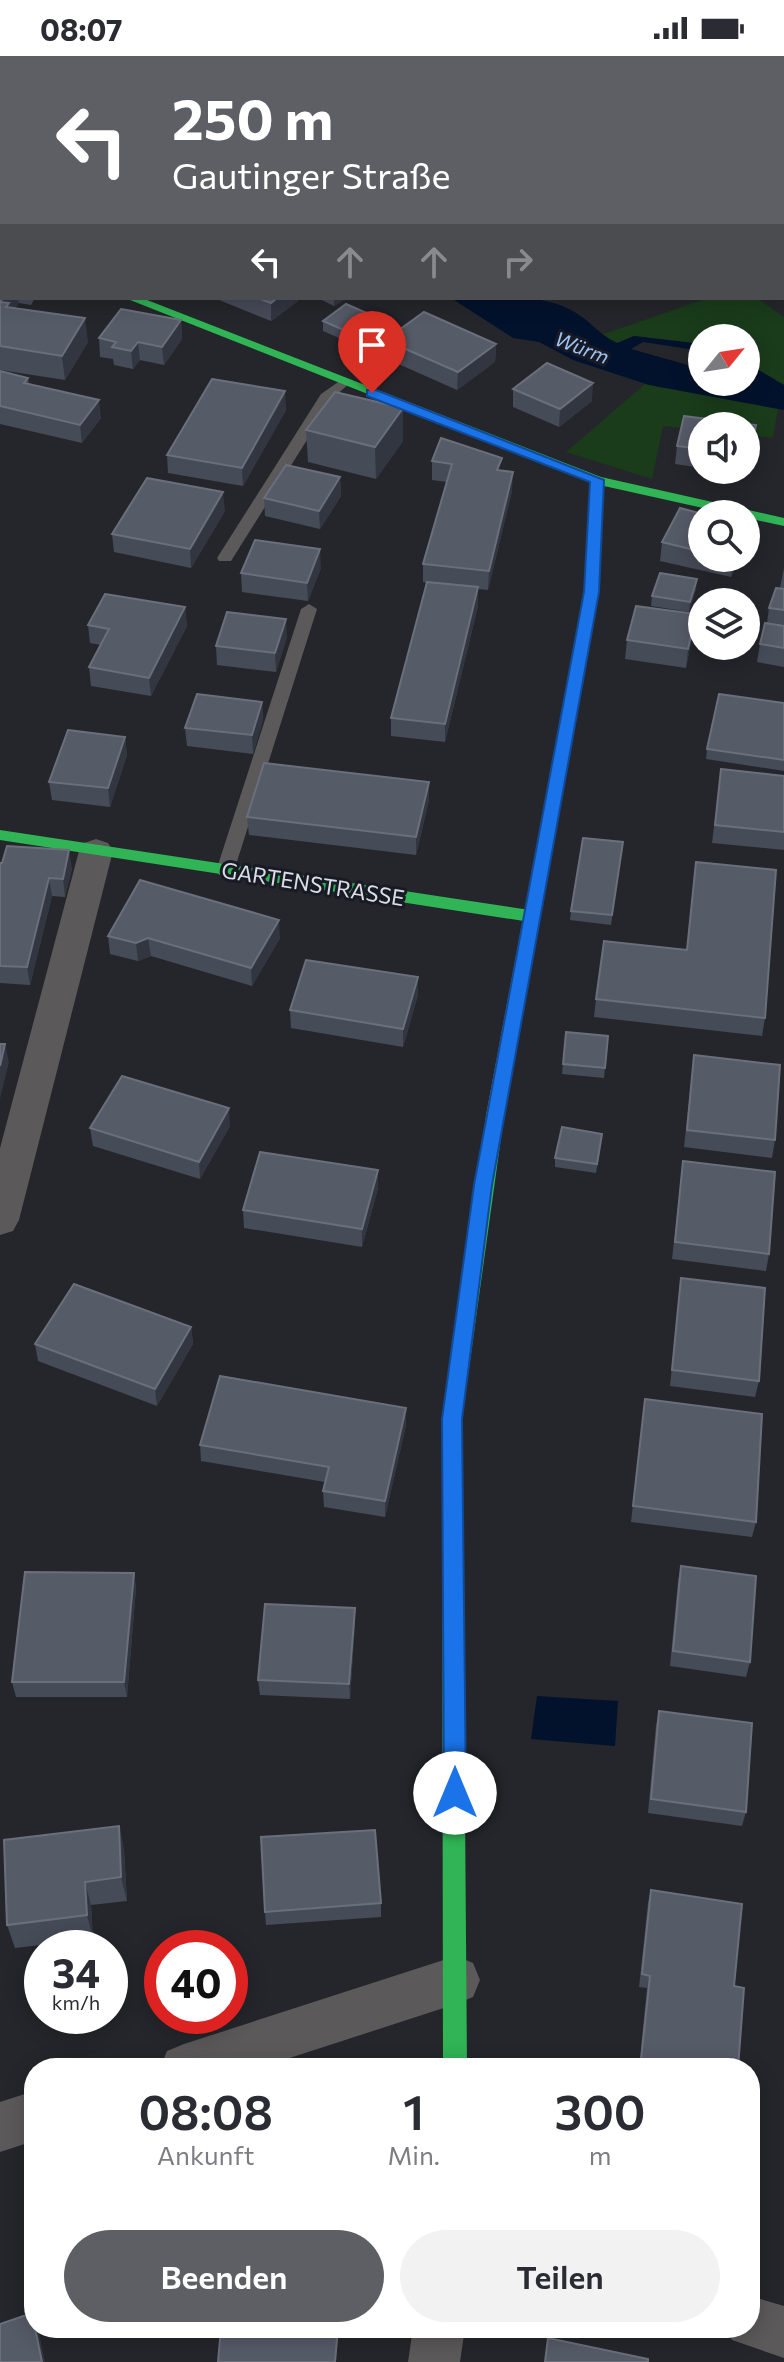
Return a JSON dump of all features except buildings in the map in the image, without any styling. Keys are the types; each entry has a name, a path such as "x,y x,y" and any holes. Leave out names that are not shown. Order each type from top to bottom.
{"street":[{"path":"136,300 597,480 784,522"},
{"path":"455,2058 452,1419 483,1185 591,592 597,480"},
{"name":"GARTENSTRASSE","path":"0,835 530,916"},
{"path":"0,1220 96,851"},
{"path":"215,2058 456,1980"},
{"path":"0,2127 24,2119"},
{"path":"760,2325 784,2332"},
{"path":"434,2362 438,2338"}],"lane":[{"path":"225,558 328,394 344,382"},
{"path":"225,871 309,609"}],"green space":[{"path":"702,300 760,300 784,317 784,385 760,371 760,324 688,324 688,342 634,336 618,343 601,335"},
{"path":"645,384 688,392 688,396 709,396 778,409 773,438 760,437 760,412 688,412 688,429 663,426 652,479 566,452"}],"water":[{"name":"Würm","path":"454,300 538,300 571,310 617,343 634,336 688,342 688,349 643,342 631,349 688,365 688,392 649,385 573,360 539,342 513,338"},
{"path":"760,371 784,385 784,410 708,396 760,396"},
{"path":"537,1696 618,1701 615,1746 531,1739"}],"traffic: fast":[{"path":"136,300 597,480 784,522"},
{"path":"577,668 591,592 597,480"},
{"path":"0,835 530,916"},
{"path":"455,2058 452,1419 495,1116"}],"traffic: slow":[{"path":"495,1116 577,668"}],"route":[{"path":"372,393 597,480 591,592 483,1185 452,1419 455,1793"}]}
